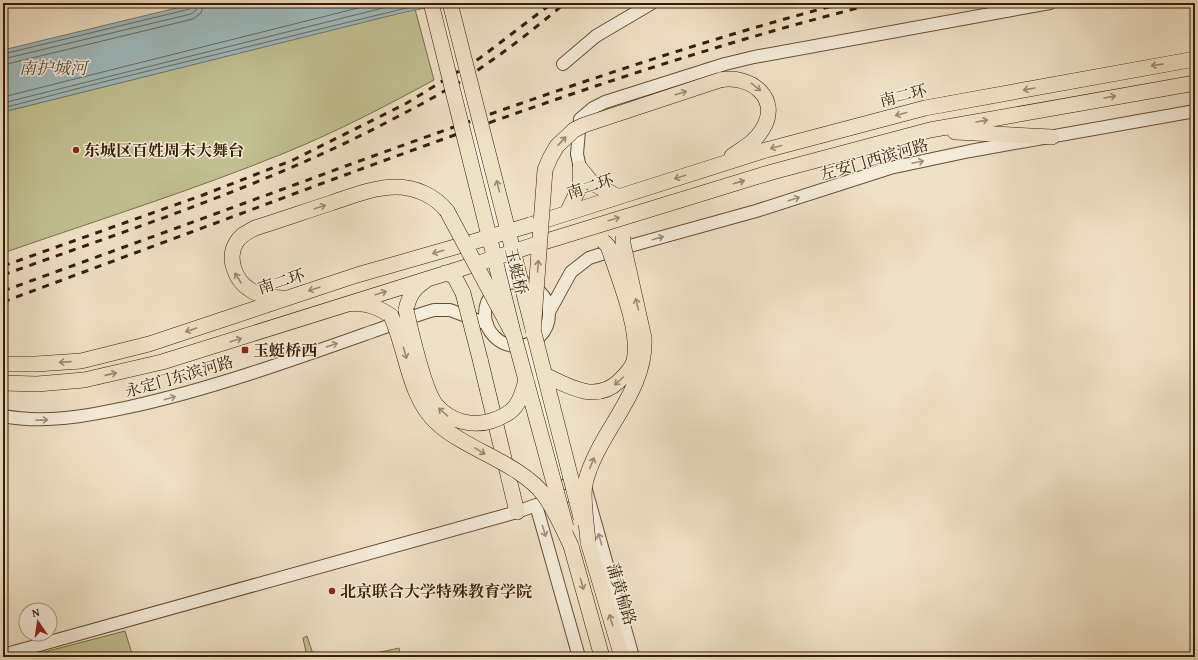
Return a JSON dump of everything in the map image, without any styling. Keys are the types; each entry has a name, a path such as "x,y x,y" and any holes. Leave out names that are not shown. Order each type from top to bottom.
{"main road":[{"name":"玉蜓桥","path":"431,3 526,380 571,546"},
{"name":"玉蜓桥","path":"450,3 499,190 534,336 588,542"},
{"name":"南二环","path":"3,364 81,362 150,344 357,275 530,225 617,196 766,150 925,108 1195,59"},
{"path":"534,336 543,183 550,158 557,146 574,130 584,124 720,80 740,79 755,86 765,99 768,115 762,130 754,140 718,165"},
{"path":"3,383 37,384 84,380 169,360 637,212 772,172 930,130 1195,82"},
{"path":"930,130 1052,137"},
{"path":"580,168 592,183 617,196"},
{"path":"567,213 580,186 580,168"},
{"path":"284,299 259,295 241,283 235,274 232,262 232,252 236,242 244,234 255,228 356,195 385,188 397,187 420,191 441,203 447,211 516,341"},
{"path":"588,542 584,486 601,444 639,378 644,354 642,324 623,244 623,236 637,212"},
{"path":"545,375 584,392 597,392 610,388 616,384 628,373 633,361 635,342 633,327 608,246 592,233 580,230"},
{"path":"466,267 461,274 463,293 517,512"},
{"path":"463,293 454,276 438,275 416,286 409,296 406,310 428,389 436,406 450,417 465,422 478,423 501,417 512,410 520,401 526,380"},
{"path":"343,304 363,303 378,307 391,316 399,334 416,391 423,405 438,424 520,474 544,494 571,546 602,657"},
{"name":"蒲黄榆路","path":"588,542 622,657"}],"street":[{"path":"440,3 509,273 520,283 536,289 542,296 548,312 548,322 543,332 534,336 527,344 516,341 507,345 498,340 491,333 486,324 486,308 488,300 494,292 502,286 509,273"},
{"path":"563,64 596,36 652,3"},
{"path":"580,168 577,154 580,119 605,102 754,57 1050,3"},
{"name":"左安门西滨河路","path":"548,312 571,272 590,258 756,211 890,168 970,151 1195,111"},
{"path":"502,286 520,283"},
{"name":"永定门东滨河路","path":"3,416 31,420 52,420 108,412 162,400 244,375 434,310 450,310 486,324"},
{"path":"534,336 529,353 564,497"},
{"path":"516,341 529,353"},
{"path":"3,655 517,512 586,490 633,657"},
{"path":"536,505 579,657"}],"shaded area":[{"path":"415,9 434,80 362,118 287,152 181,192 3,253 3,112"},
{"path":"125,631 133,657 25,657"},
{"path":"307,636 314,657 307,657 303,638"},
{"path":"399,648 401,657 358,657"}],"water":[{"name":"南护城河","path":"197,3 450,3 401,13 3,112 3,50"}],"railway":[{"path":"3,266 203,195 293,160 407,103 480,58 552,3"},
{"path":"3,275 153,222 252,184 348,142 418,106 463,79 516,43 565,3"},
{"path":"3,291 591,79 716,39 843,3"},
{"path":"3,302 334,179 536,106 740,41 878,3"}],"place":[{"name":"东城区百姓周末大舞台","path":"76,150"},
{"name":"玉蜓桥西","path":"245,350"},
{"name":"北京联合大学特殊教育学院","path":"332,591"}]}
